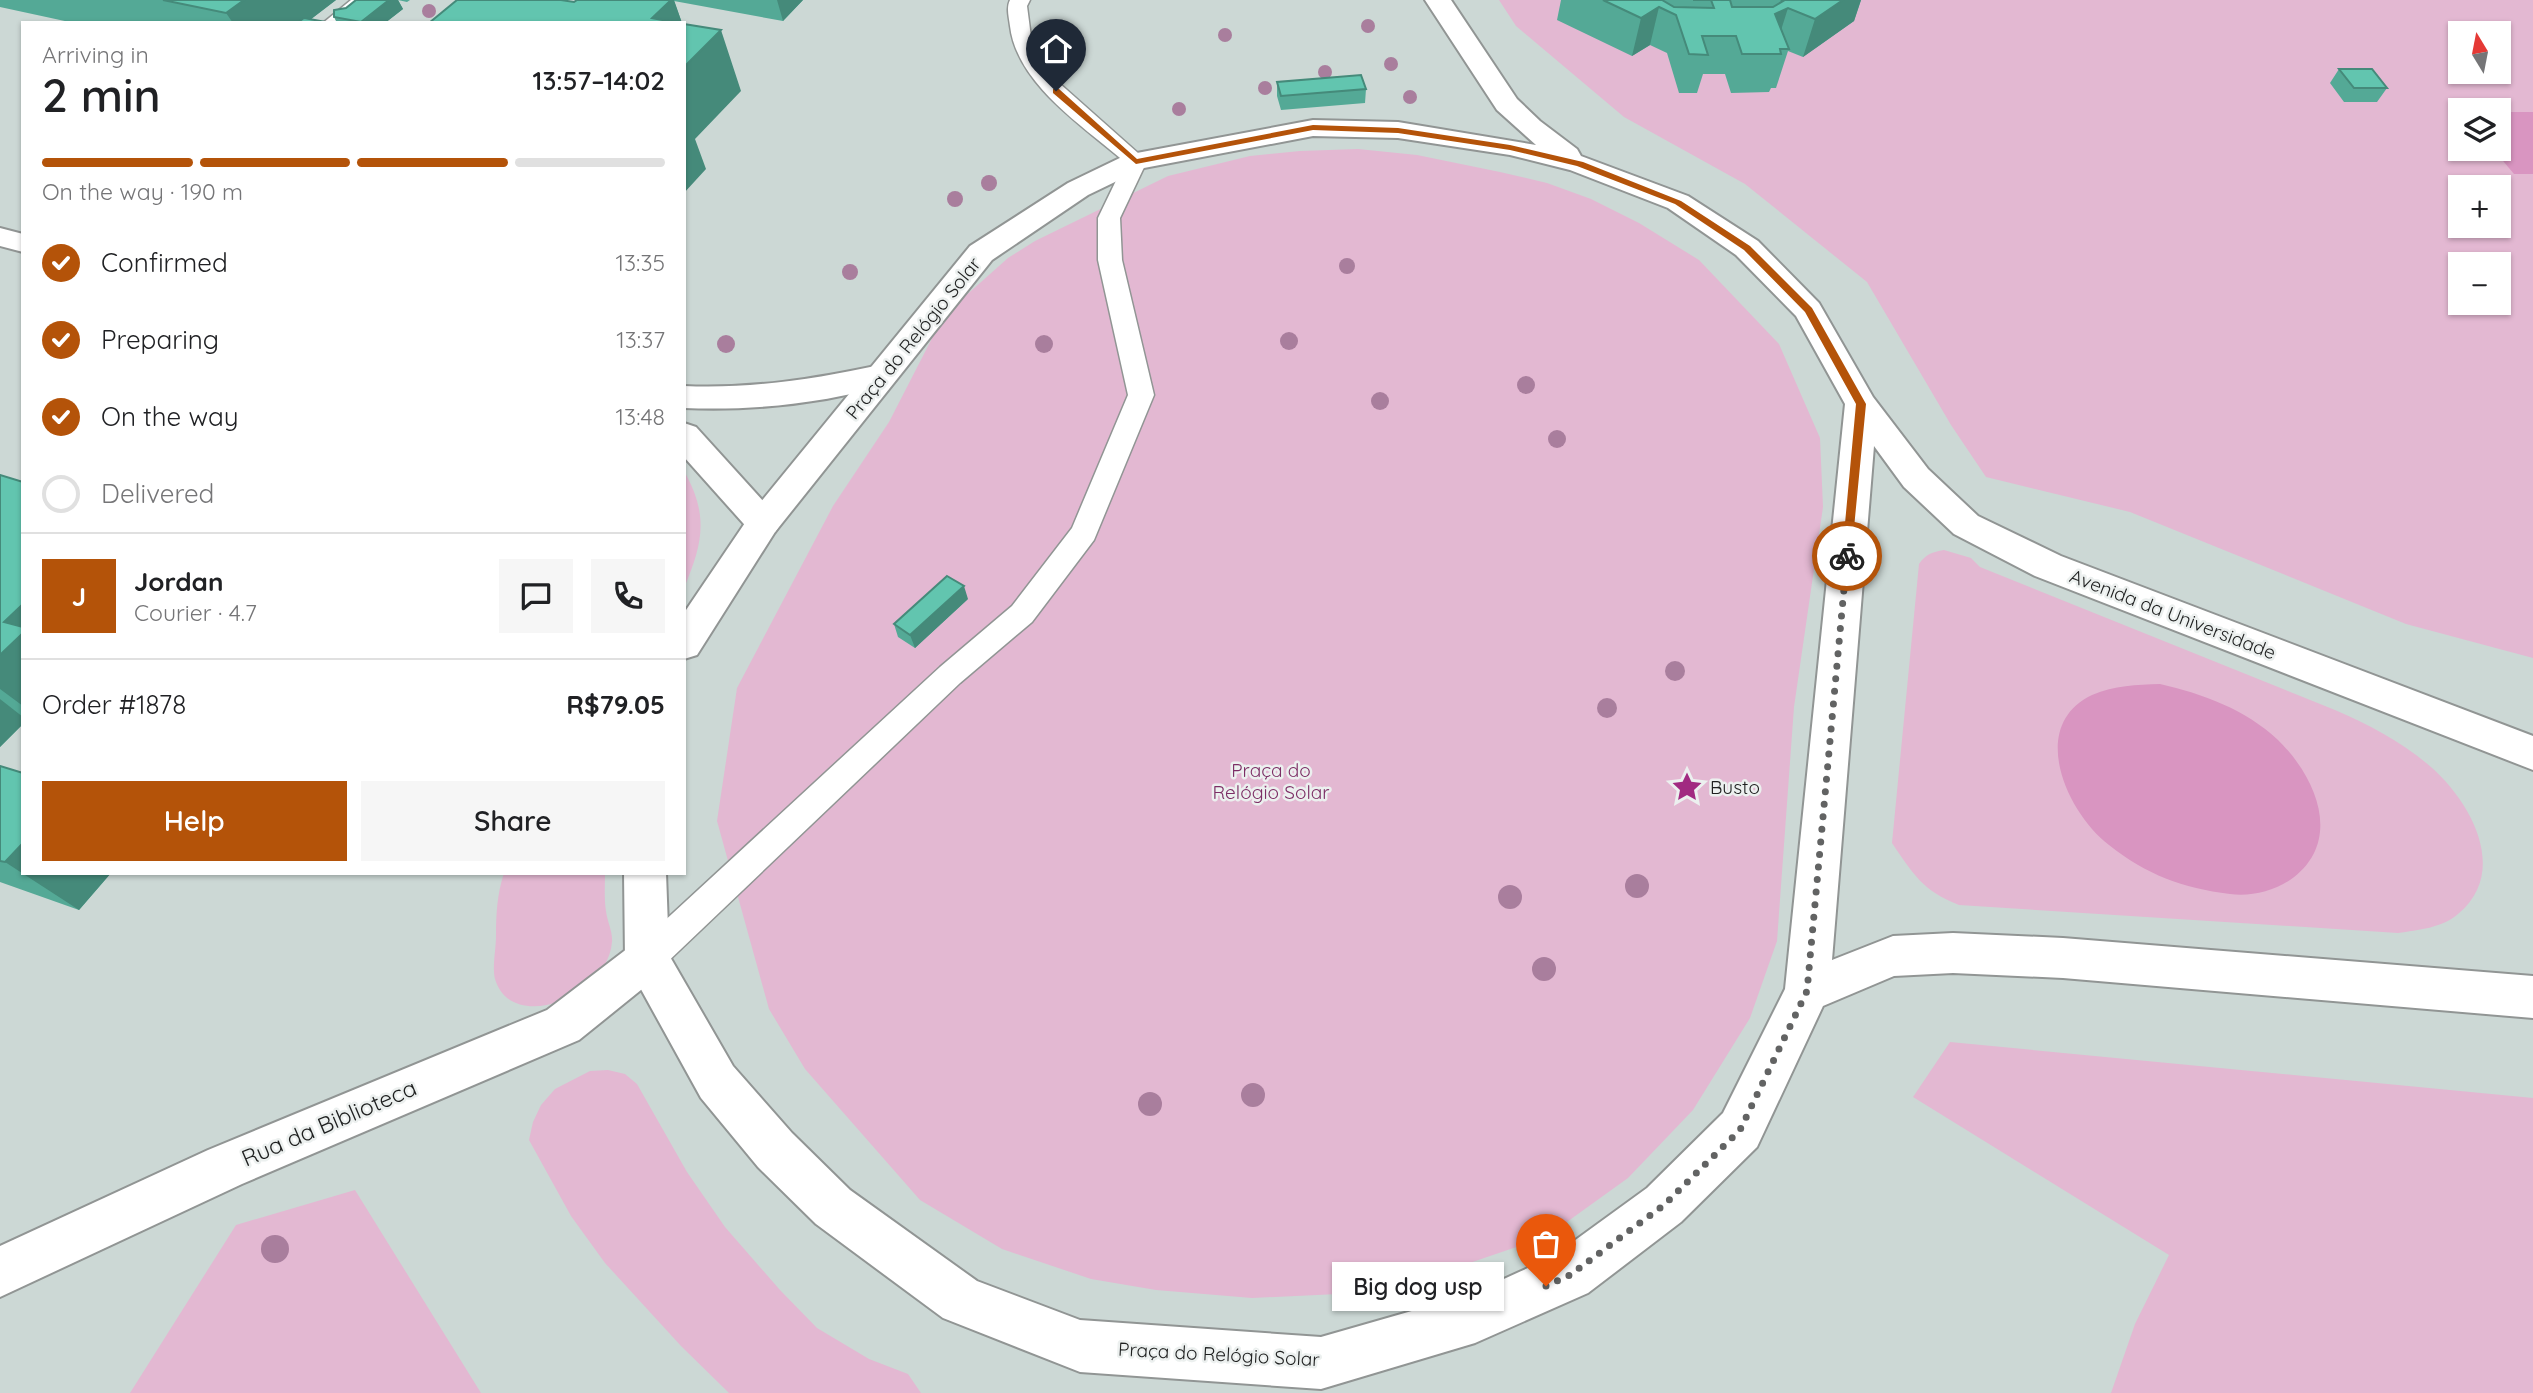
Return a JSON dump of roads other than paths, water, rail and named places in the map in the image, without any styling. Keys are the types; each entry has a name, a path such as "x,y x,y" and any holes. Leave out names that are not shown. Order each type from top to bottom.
{"street":[{"path":"1438,0 1495,89 1530,127 1580,164"},
{"path":"1450,136 1482,117 1489,108 1495,89"},
{"name":"Praça do Relógio Solar","path":"645,875 647,959 717,1082 775,1150 833,1207 961,1300 1080,1346 1321,1363 1475,1318 1570,1275 1664,1205 1740,1130 1807,991 1861,404 1808,310 1747,248 1678,202 1580,164 1450,136 1398,130 1313,128 1136,161 1078,189 981,253 763,523 686,641"},
{"path":"0,237 21,242"},
{"path":"686,397 760,397 821,389 880,376"},
{"name":"Avenida da Universidade","path":"1861,404 1916,478 1966,525 2048,566 2533,753"},
{"path":"686,437 763,523"},
{"path":"1807,991 1893,956 1953,953 2063,958 2533,997"},
{"name":"Rua da Biblioteca","path":"0,1272 225,1167 563,1025 647,959"}],"lane":[{"path":"336,21 363,0"},
{"path":"647,959 950,675 1022,614 1084,533 1141,395 1110,260 1109,229 1109,218 1136,161 1041,78 1022,45 1017,6 1020,0"}],"place":[{"name":"Busto","path":"1687,787"},
{"name":"Big dog usp","path":"1546,1286"}]}
